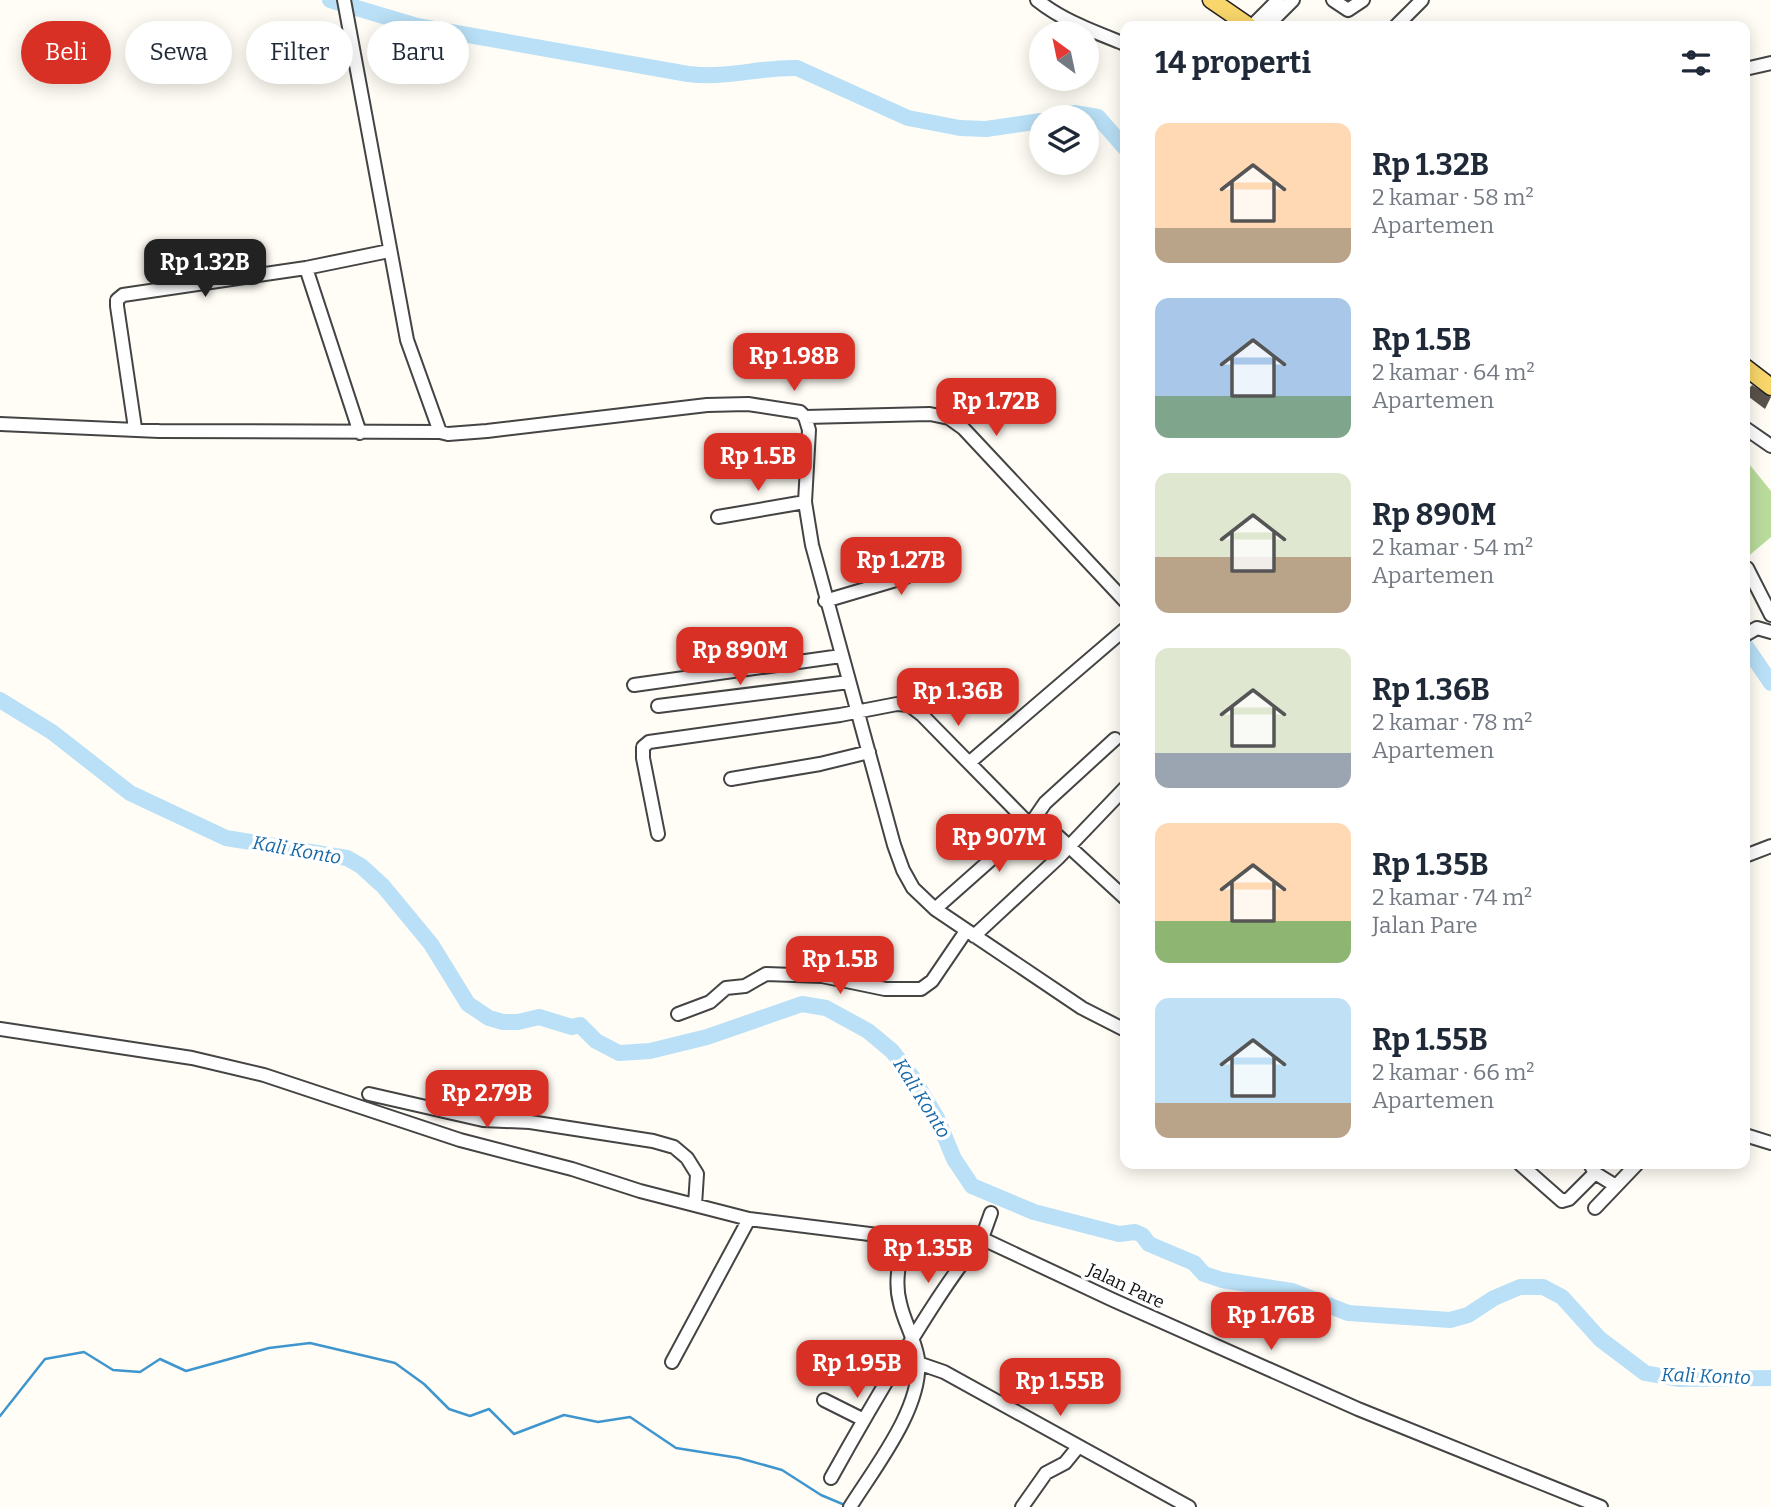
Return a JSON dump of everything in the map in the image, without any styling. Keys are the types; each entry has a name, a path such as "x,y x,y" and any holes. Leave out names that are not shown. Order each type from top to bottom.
{"main road":[{"path":"1211,0 1242,21"},
{"path":"1750,372 1771,387"}],"street":[{"path":"1037,0 1054,13 1120,42"},
{"path":"1255,21 1278,0"},
{"path":"1272,21 1293,0"},
{"path":"1333,0 1348,10 1363,0"},
{"path":"1401,21 1422,0"},
{"path":"344,6 407,340 440,432"},
{"path":"1750,68 1771,64"},
{"path":"135,428 118,317 119,298 139,292 306,268 389,251"},
{"path":"306,268 360,433"},
{"path":"0,424 448,434 734,404 800,412 805,417 809,437 805,502 812,545 825,601 903,870 913,888 935,909 1082,1008 1120,1027"},
{"path":"805,417 930,414 949,418 983,449 1120,596"},
{"path":"1750,431 1771,446"},
{"path":"718,517 805,502"},
{"path":"825,601 906,578 912,565 906,545"},
{"path":"1750,574 1771,614"},
{"path":"1750,632 1762,628 1771,632"},
{"path":"970,762 1120,633"},
{"path":"634,685 841,656"},
{"path":"676,679 679,703"},
{"path":"659,706 849,682"},
{"path":"658,834 643,758 643,747 649,742 858,712 886,705 909,705 1034,821 1069,847 1120,893"},
{"path":"935,909 1034,821 1045,803 1115,739"},
{"path":"731,779 820,764 869,752"},
{"path":"678,1014 710,1002 726,988 745,986 766,974 822,976 885,989 921,989 932,981 970,934 1069,847 1120,793"},
{"path":"1750,854 1771,846"},
{"name":"Jalan Pare","path":"0,1029 192,1058 264,1075 422,1128 749,1219 903,1239 977,1244 990,1240 1113,1300 1396,1425 1601,1507"},
{"path":"369,1094 483,1120 530,1122 653,1141 674,1147 687,1157 697,1174 695,1205"},
{"path":"1750,1137 1771,1143"},
{"path":"1526,1169 1562,1201 1569,1199 1591,1169"},
{"path":"1593,1169 1616,1186"},
{"path":"1595,1208 1632,1169"},
{"path":"831,1478 864,1420 977,1244 991,1213"},
{"path":"672,1362 749,1219"},
{"path":"853,1502 910,1406 917,1381 918,1363 914,1340 903,1315 897,1289 903,1239"},
{"path":"918,1363 944,1373 1189,1507"},
{"path":"824,1400 864,1420"},
{"path":"1022,1507 1046,1473 1065,1463 1078,1447"}],"green space":[{"path":"1750,465 1771,491 1771,537 1750,555"}],"building":[{"path":"1752,385 1771,397 1765,409 1750,398"}],"waterway":[{"path":"330,0 417,26 688,74 715,75 797,68 908,118 960,128 986,129 1029,123"},
{"path":"1099,118 1120,142"},
{"path":"1750,652 1771,683"},
{"name":"Kali Konto","path":"0,700 52,732 130,793 226,838 347,858 361,866 383,886 431,944 468,1004 489,1018 518,1022 539,1017 572,1027 580,1025 596,1041 619,1053 650,1051 707,1037 802,1004 826,1008 868,1031 892,1051 913,1078 937,1118 954,1159 972,1186 1034,1212 1119,1234 1135,1232 1142,1235 1149,1244 1194,1263 1204,1274 1222,1280 1292,1291 1348,1313 1450,1320 1468,1315 1494,1298 1520,1287 1543,1287 1562,1297 1600,1339 1645,1373 1678,1379 1771,1378"},
{"path":"0,1416 45,1359 84,1352 113,1370 140,1372 160,1359 186,1371 269,1348 310,1343 395,1363 424,1384 449,1409 470,1416 489,1409 514,1434 564,1415 598,1422 630,1417 676,1448 739,1458 782,1470 821,1495 847,1506"}]}
